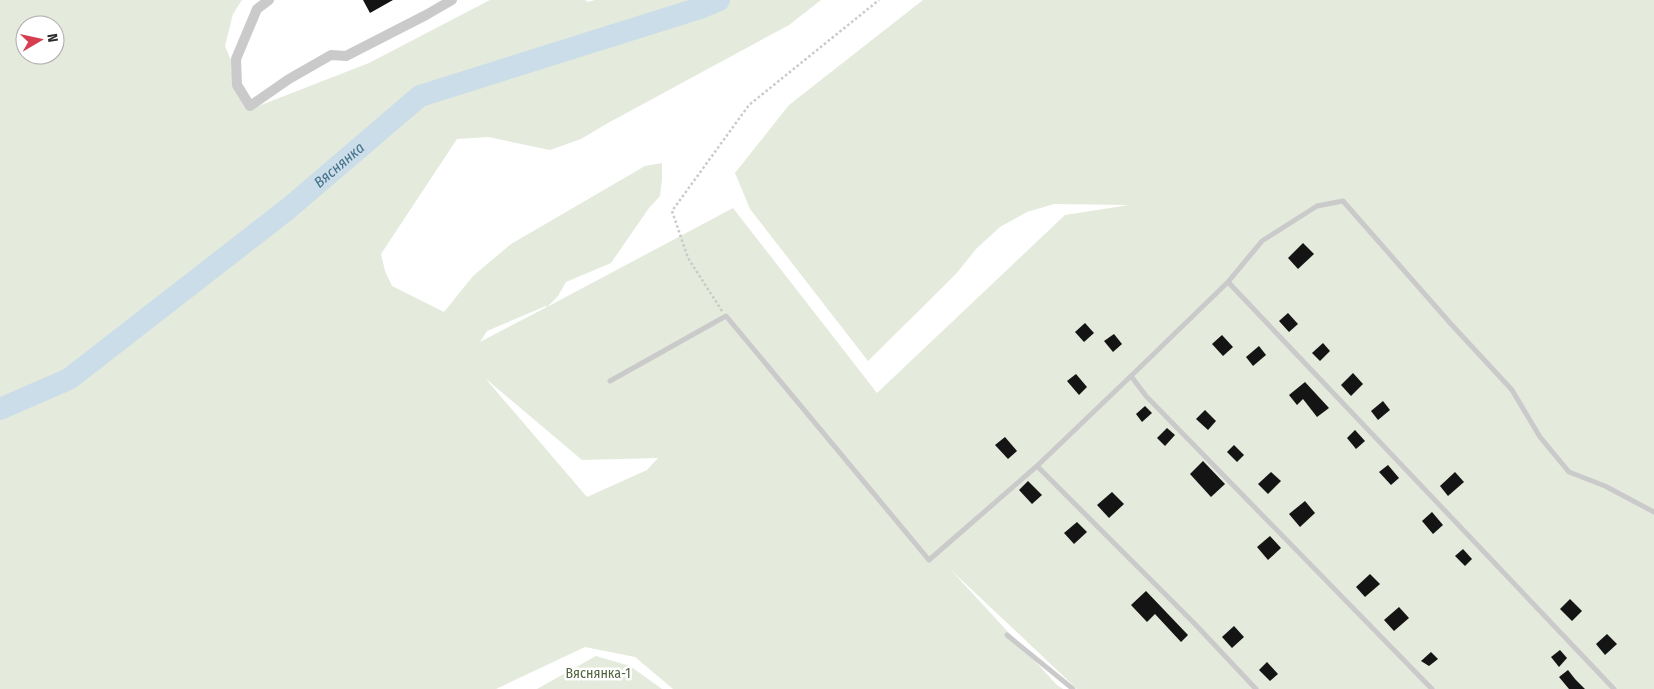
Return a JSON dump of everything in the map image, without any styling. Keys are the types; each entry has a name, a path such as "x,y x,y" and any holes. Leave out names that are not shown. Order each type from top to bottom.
{"street":[{"path":"269,0 257,9 236,59 237,85 250,106 288,79 331,55 346,56 452,0"}],"lane":[{"path":"610,381 726,316 929,560 1037,466 1132,376 1228,282 1262,241 1317,206 1343,201 1512,390 1540,437 1569,472 1605,486 1654,512"},
{"path":"1228,282 1614,689"},
{"path":"1132,376 1146,396 1432,689"},
{"path":"1037,466 1194,623 1256,689"},
{"path":"1007,635 1073,689"}],"path":[{"path":"726,316 688,258 672,211 749,105 879,0"}],"green space":[{"path":"0,0 242,0 233,14 225,46 251,109 369,63 490,0 585,0 588,2 595,0 821,0 789,25 581,139 550,150 488,137 457,139 381,254 385,271 392,286 444,312 473,276 511,244 645,166 662,163 660,196 649,208 611,263 566,282 558,296 547,307 733,208 877,393 1065,215 1129,205 1054,204 1027,212 1000,227 976,249 956,274 868,361 750,209 735,173 789,105 923,0 1654,0 1654,689 1077,689 950,569 1057,685 1063,689 673,689 635,657 585,647 496,689 0,689","holes":["547,307 480,342 487,331","485,378 582,460 658,458 647,470 587,497"]},
{"name":"Вяснянка-1","path":"596,656 630,666 662,689 537,689"}],"building":[{"path":"363,0 393,0 370,13"},
{"path":"1303,243 1314,254 1298,269 1288,258"},
{"path":"1288,313 1298,324 1289,332 1279,321"},
{"path":"1085,323 1094,333 1084,342 1075,332"},
{"path":"1114,334 1122,344 1113,352 1104,341"},
{"path":"1222,335 1233,347 1223,356 1212,344"},
{"path":"1323,343 1330,351 1320,361 1312,353"},
{"path":"1259,346 1266,355 1253,366 1246,357"},
{"path":"1353,373 1363,384 1351,396 1341,385"},
{"path":"1076,374 1087,387 1079,395 1067,381"},
{"path":"1305,382 1329,408 1317,417 1303,399 1297,405 1289,395"},
{"path":"1383,401 1390,410 1378,420 1371,411"},
{"path":"1145,406 1152,413 1142,422 1136,414"},
{"path":"1205,410 1216,421 1208,430 1196,419"},
{"path":"1167,428 1175,435 1165,446 1157,438"},
{"path":"1355,430 1365,441 1356,449 1347,438"},
{"path":"1005,437 1017,451 1008,459 995,445"},
{"path":"1234,445 1244,455 1237,462 1227,452"},
{"path":"1203,461 1225,484 1211,497 1190,474"},
{"path":"1388,465 1399,478 1391,485 1379,472"},
{"path":"1271,472 1281,481 1268,494 1258,484"},
{"path":"1455,472 1464,482 1448,496 1440,486"},
{"path":"1028,481 1042,495 1032,504 1019,490"},
{"path":"1112,492 1124,504 1109,518 1097,505"},
{"path":"1305,501 1315,513 1300,527 1289,514"},
{"path":"1432,512 1443,525 1433,534 1422,521"},
{"path":"1077,522 1087,532 1074,544 1064,533"},
{"path":"1270,536 1281,548 1268,560 1257,547"},
{"path":"1463,549 1472,559 1465,566 1455,556"},
{"path":"1370,574 1380,584 1365,597 1356,587"},
{"path":"1146,591 1188,635 1181,642 1155,614 1147,622 1131,605"},
{"path":"1570,599 1582,611 1572,621 1560,609"},
{"path":"1399,607 1409,618 1394,631 1384,620"},
{"path":"1234,626 1244,637 1232,648 1222,637"},
{"path":"1607,634 1617,644 1605,655 1596,644"},
{"path":"1560,650 1567,658 1559,667 1551,657"},
{"path":"1431,652 1438,659 1429,666 1421,661"},
{"path":"1267,662 1278,674 1270,681 1259,670"},
{"path":"1568,670 1585,689 1569,689 1559,677"}],"waterway":[{"name":"Вяснянка","path":"0,409 69,379 289,208 420,96 700,8 719,0"}]}
